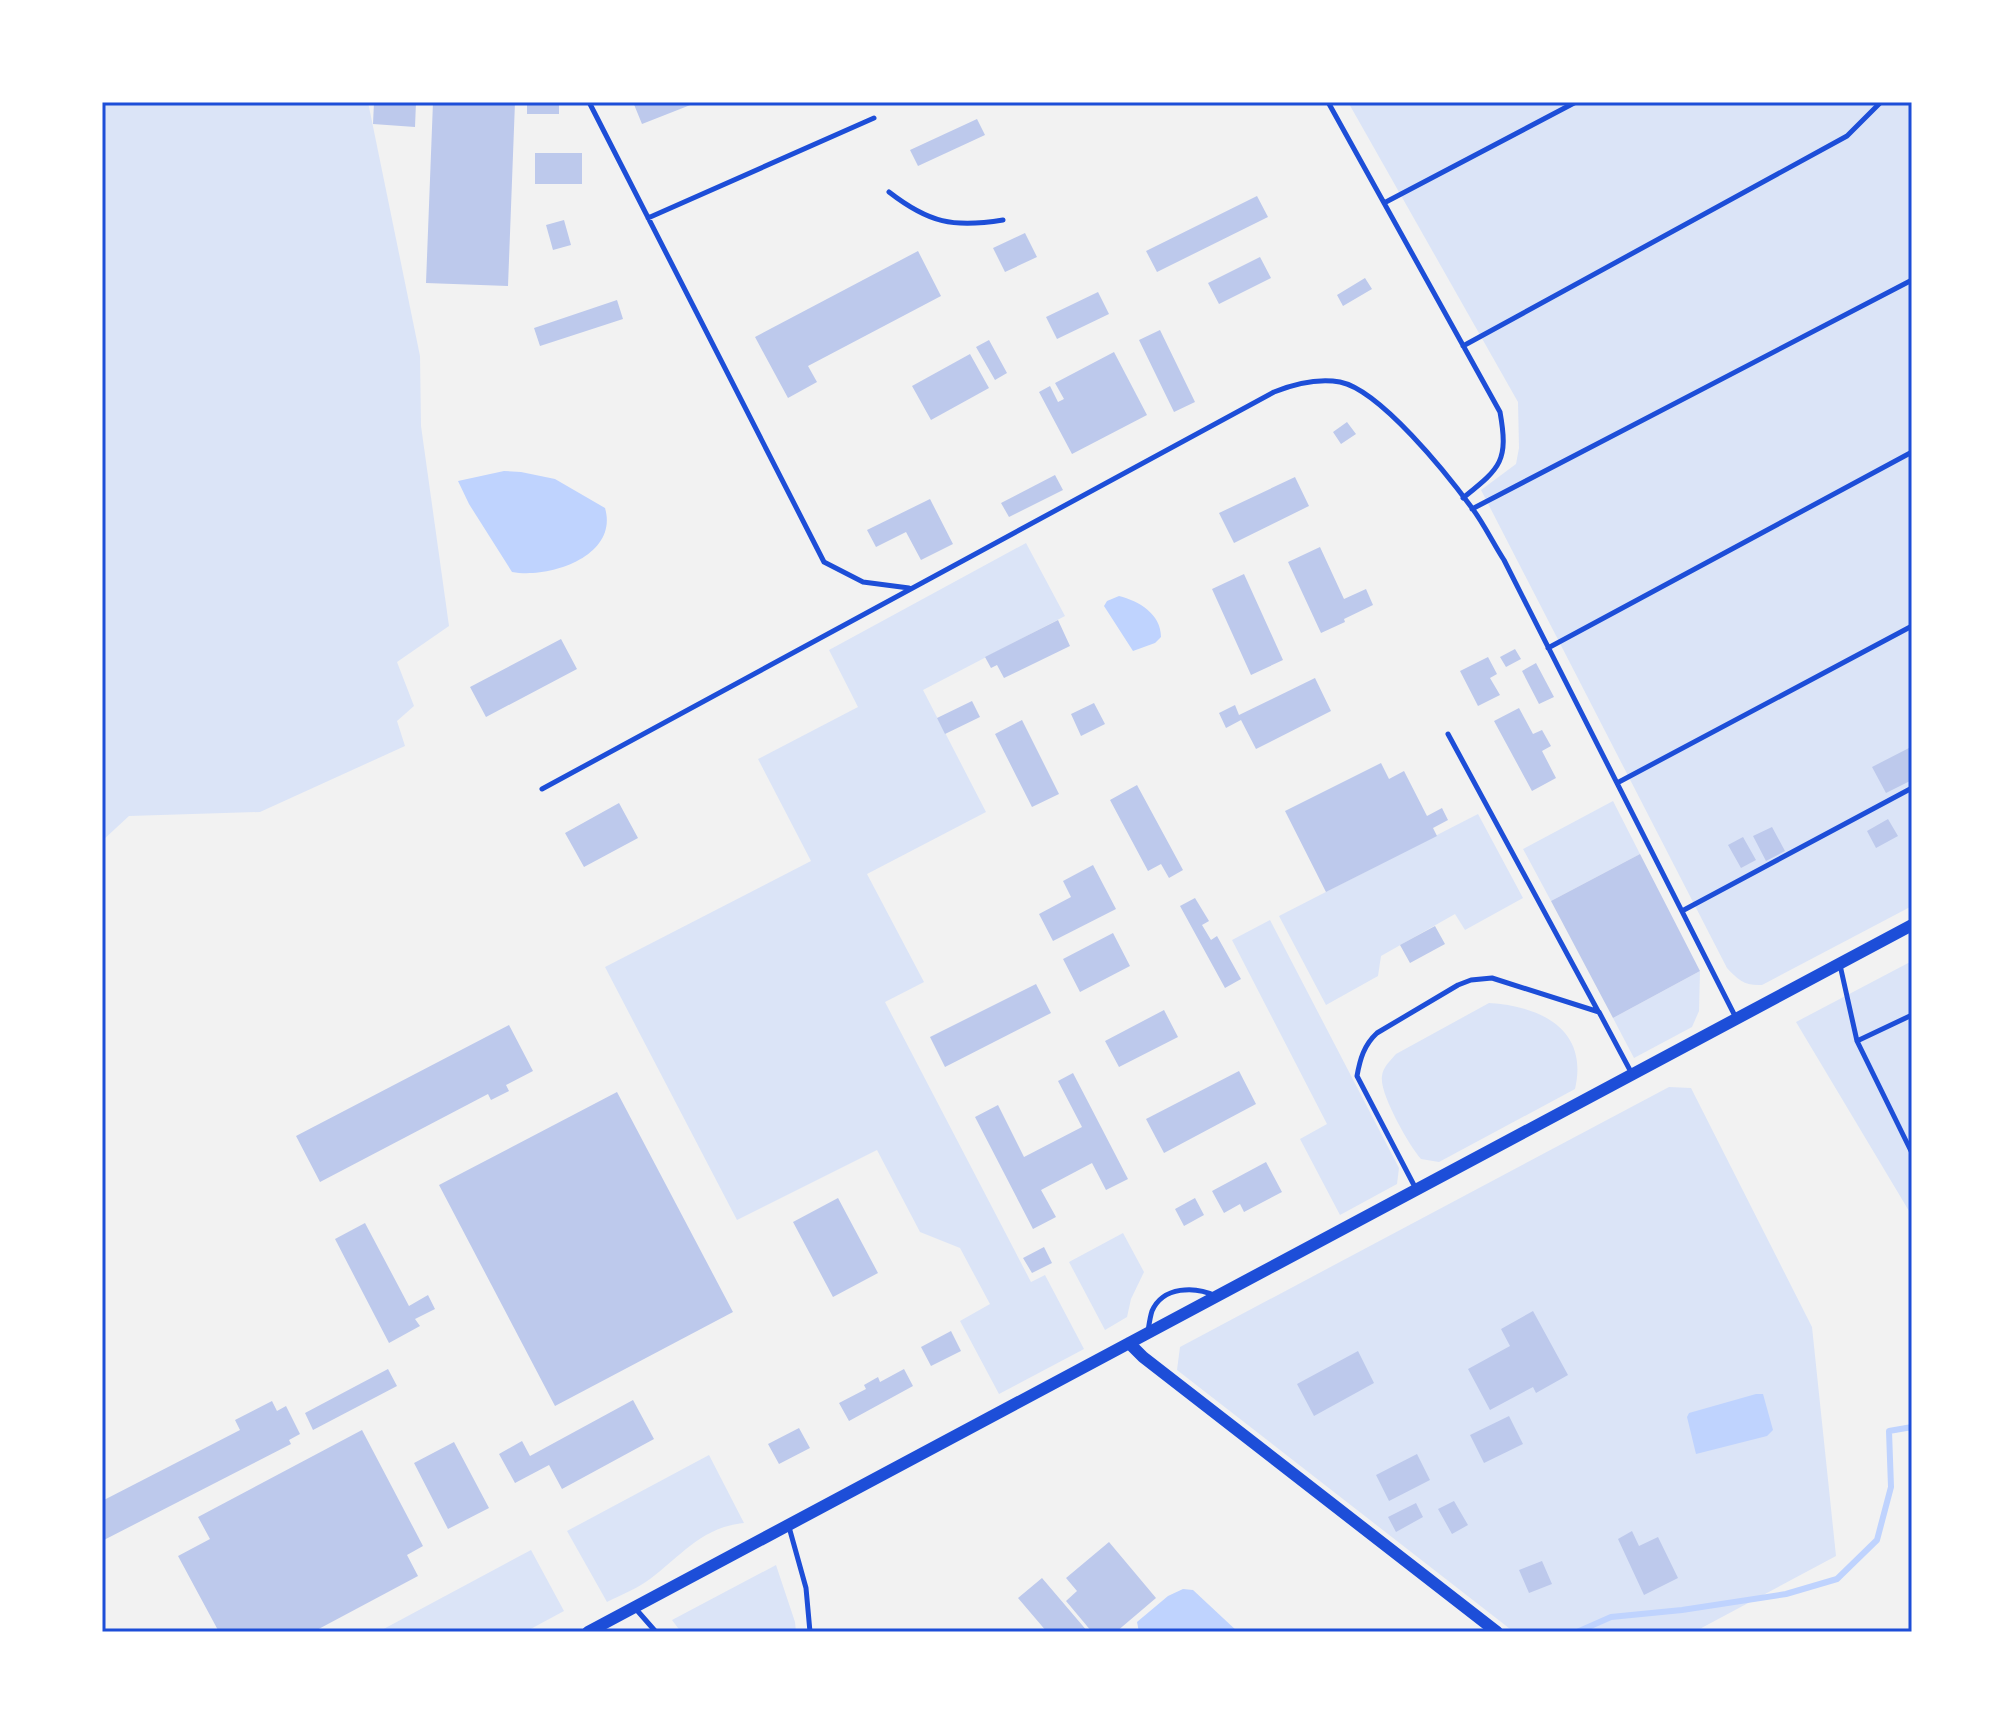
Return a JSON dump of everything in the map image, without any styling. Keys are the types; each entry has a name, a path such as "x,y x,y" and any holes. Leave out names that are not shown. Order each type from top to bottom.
{"street":[{"path":"588,1632 1912,925"},
{"path":"1129,1343 1497,1632"}],"lane":[{"path":"589,102 824,562 863,582 911,589"},
{"path":"1328,102 1500,412 1504,434 1497,470 1463,498"},
{"path":"1384,203 1576,102"},
{"path":"1463,346 1847,136 1881,102"},
{"path":"648,218 874,118"},
{"path":"889,192 925,215 944,222 968,226 1003,220"},
{"path":"1472,509 1912,280"},
{"path":"542,789 1274,392 1295,384 1340,382 1359,390 1382,407 1412,437 1472,509 1504,560 1685,909 1737,1019"},
{"path":"1551,647 1912,452"},
{"path":"1620,782 1912,626"},
{"path":"1448,734 1633,1075"},
{"path":"1685,909 1912,788"},
{"path":"1840,963 1857,1041 1912,1153"},
{"path":"1417,1190 1357,1076 1360,1061 1371,1039 1458,985 1481,977 1599,1012"},
{"path":"1857,1041 1912,1015"},
{"path":"1147,1334 1153,1308 1165,1297 1183,1289 1197,1289 1217,1296"},
{"path":"788,1525 806,1588 810,1632"},
{"path":"634,1608 656,1632"}],"shaded area":[{"path":"102,102 368,102 420,356 421,426 449,626 397,662 414,706 397,721 405,746 260,812 129,816 102,841"},
{"path":"1348,102 1912,102 1912,906 1762,985 1742,981 1727,968 1481,490 1516,464 1519,448 1518,402"},
{"path":"1026,543 1065,616 923,690 986,812 867,874 924,982 885,1002 1031,1282 1045,1275 1084,1349 999,1394 960,1321 990,1304 960,1248 920,1232 877,1150 737,1220 605,967 811,861 758,759 858,707 829,650"},
{"path":"1613,801 1640,854 1551,901 1523,849"},
{"path":"1478,814 1523,898 1465,930 1455,914 1381,956 1378,976 1326,1005 1279,916"},
{"path":"1270,920 1399,1168 1397,1184 1340,1215 1300,1139 1327,1124 1232,940"},
{"path":"1912,961 1912,1216 1796,1022"},
{"path":"1700,971 1699,1011 1692,1027 1634,1058 1613,1018"},
{"path":"1489,1003 1526,1009 1556,1025 1567,1036 1575,1051 1575,1089 1439,1162 1421,1159 1385,1094 1382,1084 1384,1070 1396,1054"},
{"path":"1669,1087 1691,1088 1812,1327 1836,1556 1694,1632 1514,1632 1177,1370 1180,1347"},
{"path":"1123,1233 1144,1272 1131,1299 1127,1317 1105,1330 1069,1262"},
{"path":"709,1455 744,1523 704,1536 645,1582 607,1602 567,1531"},
{"path":"531,1550 564,1611 525,1632 378,1632"},
{"path":"776,1565 796,1632 681,1632 672,1620"}],"water":[{"path":"504,471 555,479 605,508 607,525 602,539 578,561 562,567 545,572 512,572 458,481"},
{"path":"1119,596 1134,601 1153,615 1161,637 1155,643 1133,651 1104,606 1107,601"},
{"path":"1763,1394 1773,1430 1767,1436 1696,1454 1687,1417 1689,1413"},
{"path":"1183,1589 1193,1590 1238,1632 1139,1632 1137,1622 1168,1596"}],"building":[{"path":"374,102 416,102 415,127 373,124"},
{"path":"433,102 515,102 508,286 426,283"},
{"path":"527,102 559,102 559,114 527,114"},
{"path":"633,102 698,102 642,124"},
{"path":"977,119 985,135 918,166 910,150"},
{"path":"535,153 582,153 582,184 535,184"},
{"path":"1257,196 1268,217 1157,272 1146,251"},
{"path":"564,220 571,245 553,250 546,225"},
{"path":"1025,233 1037,257 1005,272 993,248"},
{"path":"918,251 941,296 808,366 817,382 788,398 755,337"},
{"path":"1260,257 1271,278 1219,304 1208,283"},
{"path":"1365,278 1372,289 1343,306 1337,295"},
{"path":"1098,292 1109,314 1057,339 1046,317"},
{"path":"617,300 623,319 540,346 534,328"},
{"path":"1160,330 1195,402 1174,412 1139,340"},
{"path":"989,340 1007,373 995,380 976,347"},
{"path":"1114,352 1147,415 1072,454 1039,392 1050,386 1058,402 1064,399 1055,383"},
{"path":"970,354 989,388 931,420 912,386"},
{"path":"1347,422 1356,434 1341,444 1333,432"},
{"path":"1055,475 1063,490 1009,517 1001,503"},
{"path":"1295,477 1309,506 1234,543 1219,513"},
{"path":"930,499 953,544 921,560 906,532 876,547 867,530"},
{"path":"1320,547 1344,599 1366,589 1373,605 1321,633 1288,562"},
{"path":"1244,574 1283,660 1251,675 1212,589"},
{"path":"1058,620 1070,646 1004,678 997,665 991,668 985,657"},
{"path":"561,639 577,669 486,717 470,687"},
{"path":"1515,649 1521,659 1506,667 1500,657"},
{"path":"1488,657 1497,674 1490,678 1500,695 1478,706 1460,671"},
{"path":"1536,663 1554,697 1539,704 1522,671"},
{"path":"1315,678 1331,711 1256,749 1241,720 1226,728 1219,713 1235,705 1239,715"},
{"path":"972,701 980,717 945,734 937,718"},
{"path":"1094,703 1105,724 1081,736 1071,714"},
{"path":"1519,708 1533,734 1542,730 1551,746 1542,751 1556,778 1532,791 1494,721"},
{"path":"1022,720 1059,794 1032,807 995,734"},
{"path":"1909,748 1912,753 1912,780 1886,793 1872,767"},
{"path":"1381,763 1389,779 1404,771 1427,816 1442,808 1448,820 1433,828 1437,836 1326,892 1285,811"},
{"path":"1137,785 1183,870 1169,878 1161,864 1148,871 1110,800"},
{"path":"619,803 638,838 584,867 565,833"},
{"path":"1888,819 1898,836 1876,848 1867,831"},
{"path":"1772,827 1785,851 1766,861 1753,836"},
{"path":"1743,837 1756,860 1741,868 1728,845"},
{"path":"1640,854 1700,971 1613,1018 1551,901"},
{"path":"1093,865 1116,909 1053,941 1039,914 1071,897 1063,881"},
{"path":"1195,898 1209,921 1202,925 1211,940 1217,936 1241,979 1225,988 1180,906"},
{"path":"1435,926 1445,944 1410,963 1400,945"},
{"path":"1113,933 1130,966 1080,992 1063,959"},
{"path":"1036,984 1051,1013 945,1067 930,1037"},
{"path":"1164,1010 1178,1037 1119,1067 1105,1041"},
{"path":"509,1025 533,1071 506,1085 509,1091 491,1100 488,1094 320,1182 296,1136"},
{"path":"1239,1071 1256,1104 1164,1153 1146,1119"},
{"path":"1073,1073 1128,1179 1106,1190 1092,1163 1041,1190 1056,1217 1033,1229 975,1117 998,1105 1024,1157 1082,1127 1058,1081"},
{"path":"617,1092 733,1312 555,1406 439,1185"},
{"path":"1266,1162 1282,1192 1244,1212 1240,1204 1224,1213 1212,1191"},
{"path":"838,1198 878,1273 833,1297 793,1222"},
{"path":"1195,1198 1204,1215 1184,1226 1175,1209"},
{"path":"365,1223 409,1306 428,1295 435,1309 415,1319 420,1326 389,1343 335,1239"},
{"path":"1044,1247 1052,1263 1032,1273 1023,1258"},
{"path":"1533,1311 1568,1375 1536,1393 1533,1387 1490,1410 1468,1369 1510,1346 1501,1329"},
{"path":"951,1331 961,1351 931,1366 921,1347"},
{"path":"1358,1351 1374,1383 1314,1416 1297,1384"},
{"path":"388,1369 397,1386 313,1430 305,1413"},
{"path":"904,1369 913,1386 849,1421 839,1403 866,1389 864,1385 878,1377 880,1382"},
{"path":"633,1400 654,1439 562,1489 549,1465 515,1483 499,1454 522,1441 530,1456"},
{"path":"272,1401 277,1411 286,1406 300,1434 289,1440 291,1444 102,1541 102,1501 240,1430 235,1420"},
{"path":"1509,1416 1523,1444 1484,1463 1470,1435"},
{"path":"799,1428 810,1448 779,1464 768,1444"},
{"path":"362,1430 423,1546 407,1555 418,1576 313,1632 219,1632 178,1556 210,1539 198,1517"},
{"path":"454,1442 489,1508 448,1529 414,1463"},
{"path":"1417,1454 1430,1480 1389,1501 1376,1475"},
{"path":"1454,1501 1468,1525 1452,1534 1438,1509"},
{"path":"1416,1503 1423,1517 1396,1532 1388,1517"},
{"path":"1632,1531 1639,1546 1658,1537 1678,1578 1644,1595 1618,1539"},
{"path":"1109,1542 1156,1598 1116,1632 1092,1632 1066,1601 1077,1591 1066,1578"},
{"path":"1542,1561 1552,1584 1529,1593 1519,1570"},
{"path":"1042,1578 1088,1632 1047,1632 1018,1598"}],"waterway":[{"path":"1577,1632 1611,1617 1786,1594 1837,1579 1877,1540 1891,1487 1889,1431 1912,1427"}]}
